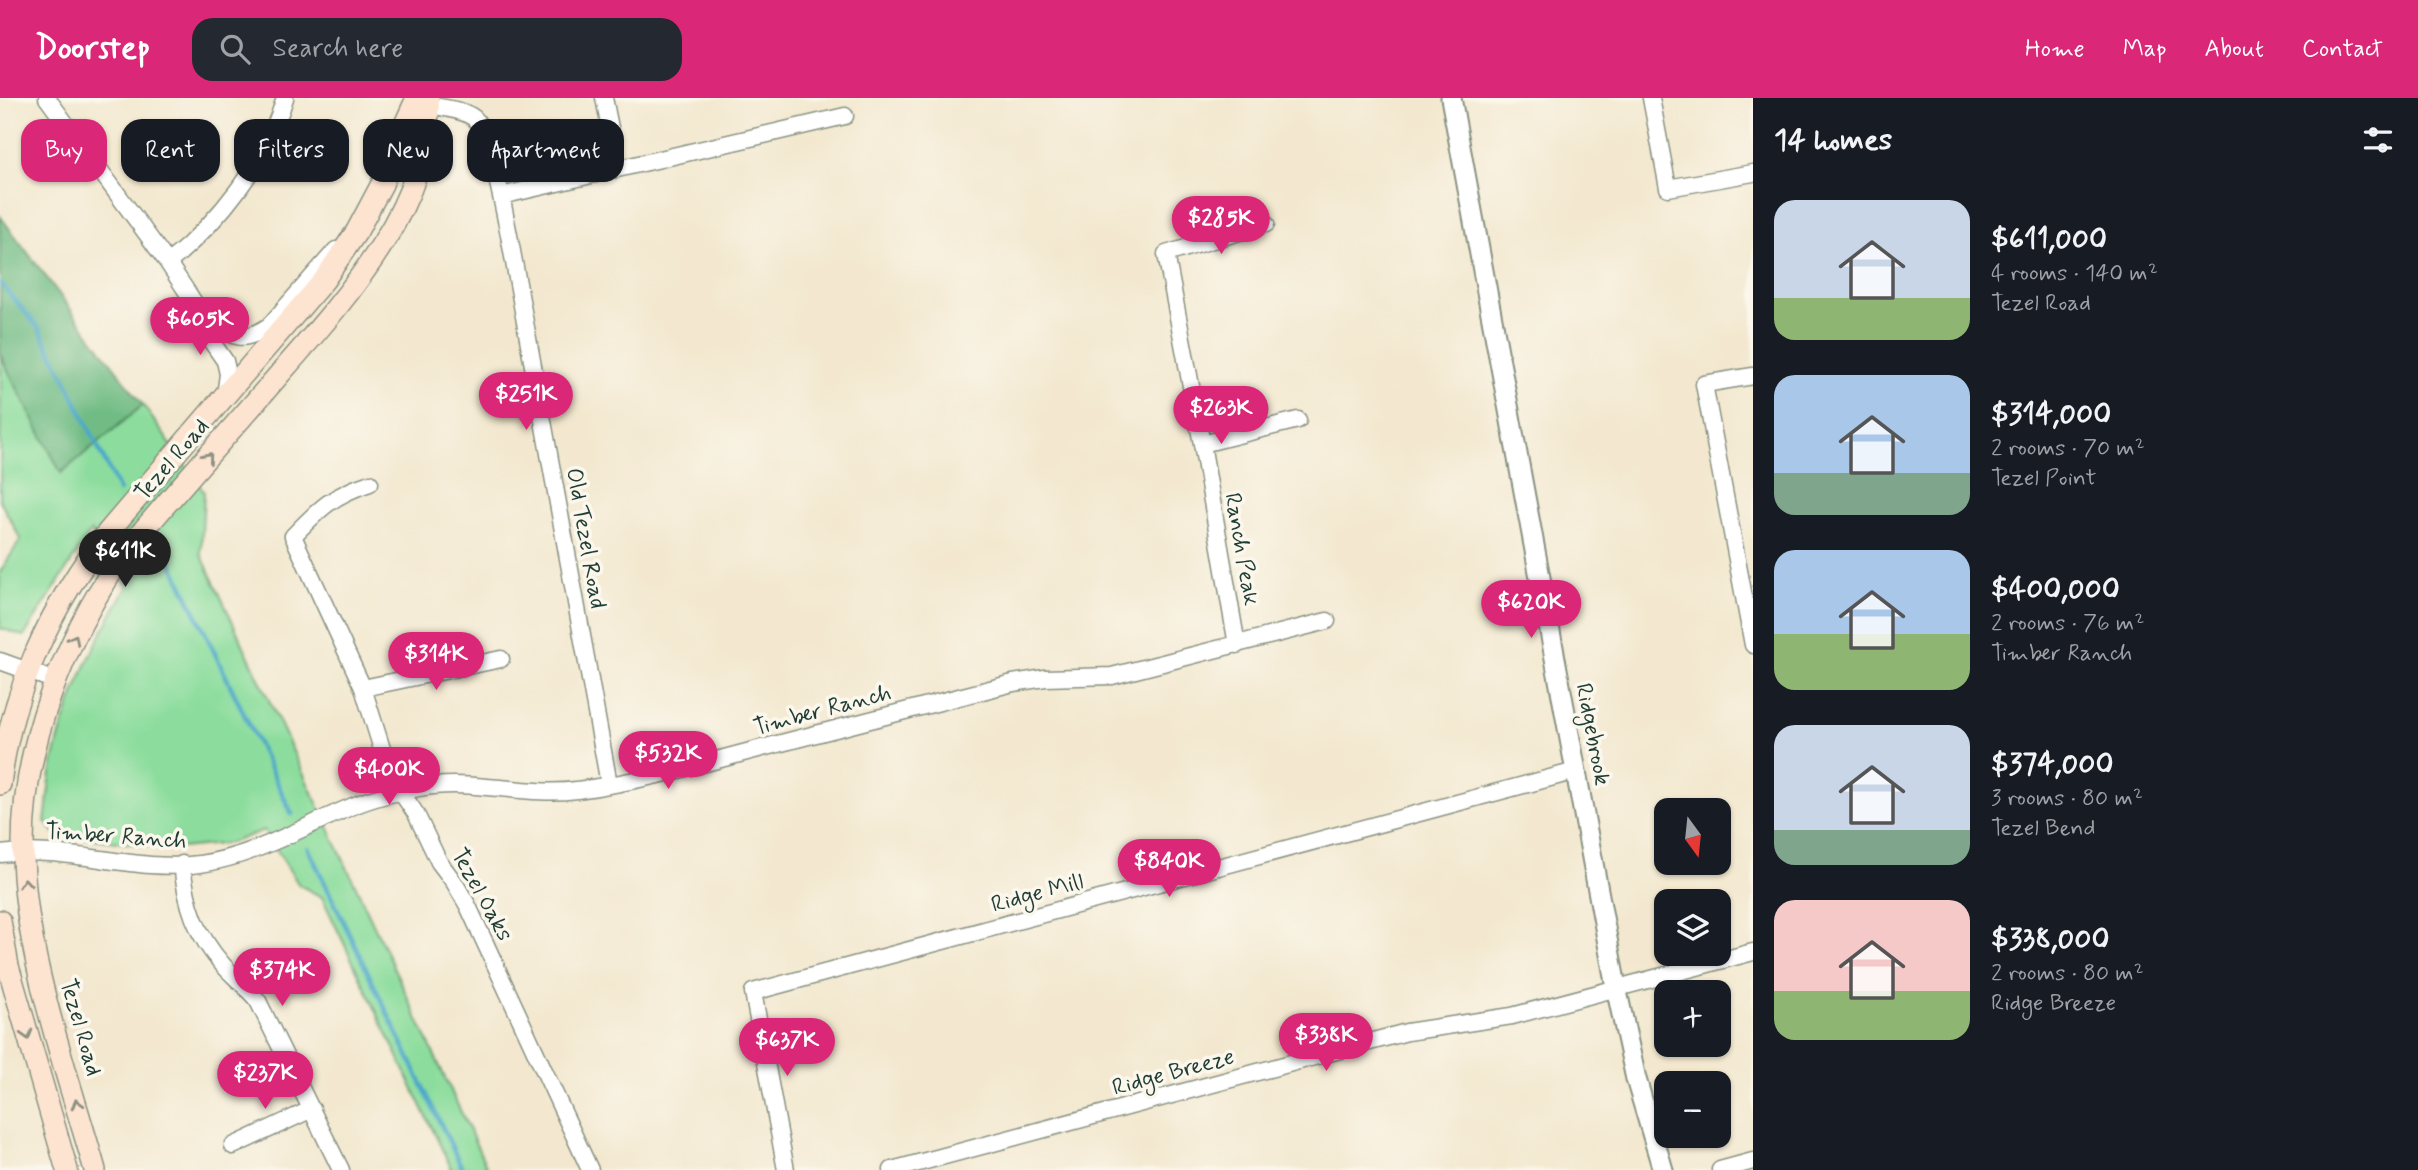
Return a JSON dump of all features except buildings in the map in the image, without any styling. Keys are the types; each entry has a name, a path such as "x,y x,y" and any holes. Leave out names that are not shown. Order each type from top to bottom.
{"main road":[{"name":"Tezel Road","path":"0,783 13,719 28,673 36,651 65,596 93,551 324,280 382,184 401,133 422,101"},
{"name":"Tezel Road","path":"95,1170 38,967 27,901 23,851 28,777 56,681 80,626 122,556 333,312 370,262 395,221 410,189 426,141 422,101"},
{"path":"0,921 12,979 67,1170"}],"street":[{"path":"47,98 168,262 203,316 209,338 225,361 228,374 225,397"},
{"path":"168,262 194,242 222,212 250,172 276,124 285,98"},
{"path":"604,98 608,119"},
{"name":"Ridgebrook","path":"1451,98 1616,987 1636,1079 1662,1170"},
{"path":"1651,98 1668,188 1753,173"},
{"name":"Old Tezel Road","path":"422,101 468,114 483,128 501,196 609,784"},
{"path":"624,166 845,116"},
{"path":"501,196 557,182"},
{"name":"Ranch Peak","path":"1237,645 1166,254 1266,224"},
{"path":"203,316 234,336 244,338 257,334 268,326 359,226"},
{"path":"1753,376 1704,384 1753,645"},
{"path":"1202,444 1298,420"},
{"name":"Tezel Oaks","path":"370,483 345,491 321,507 293,536 363,688 374,726 401,792 416,814 439,862 468,906 590,1170"},
{"name":"Timber Ranch","path":"0,854 23,851 78,854 151,864 198,864 259,848 374,797 447,785 575,790 648,778 1013,683 1045,678 1112,676 1328,621"},
{"path":"363,688 501,659"},
{"path":"0,661 56,681"},
{"name":"Ridge Mill","path":"786,1170 753,992 1576,771"},
{"path":"182,864 190,911 198,930 223,965 258,1001 341,1170"},
{"name":"Ridge Breeze","path":"892,1170 1407,1032 1513,1016 1753,952"},
{"path":"233,1146 312,1109"},
{"path":"1720,1170 1753,1161"}],"green space":[{"path":"0,216 143,405 61,473 0,355"},
{"path":"1,354 62,472 143,405 204,492 201,554 488,1170 452,1170 322,897 299,885 264,830 230,843 172,849 56,834 45,822 52,766 67,712 94,648 128,586 91,531 24,636 0,628 0,572 21,539 0,501"}],"waterway":[{"path":"0,283 38,327 119,491"},
{"path":"162,543 292,814"},
{"path":"308,848 463,1170"}]}
